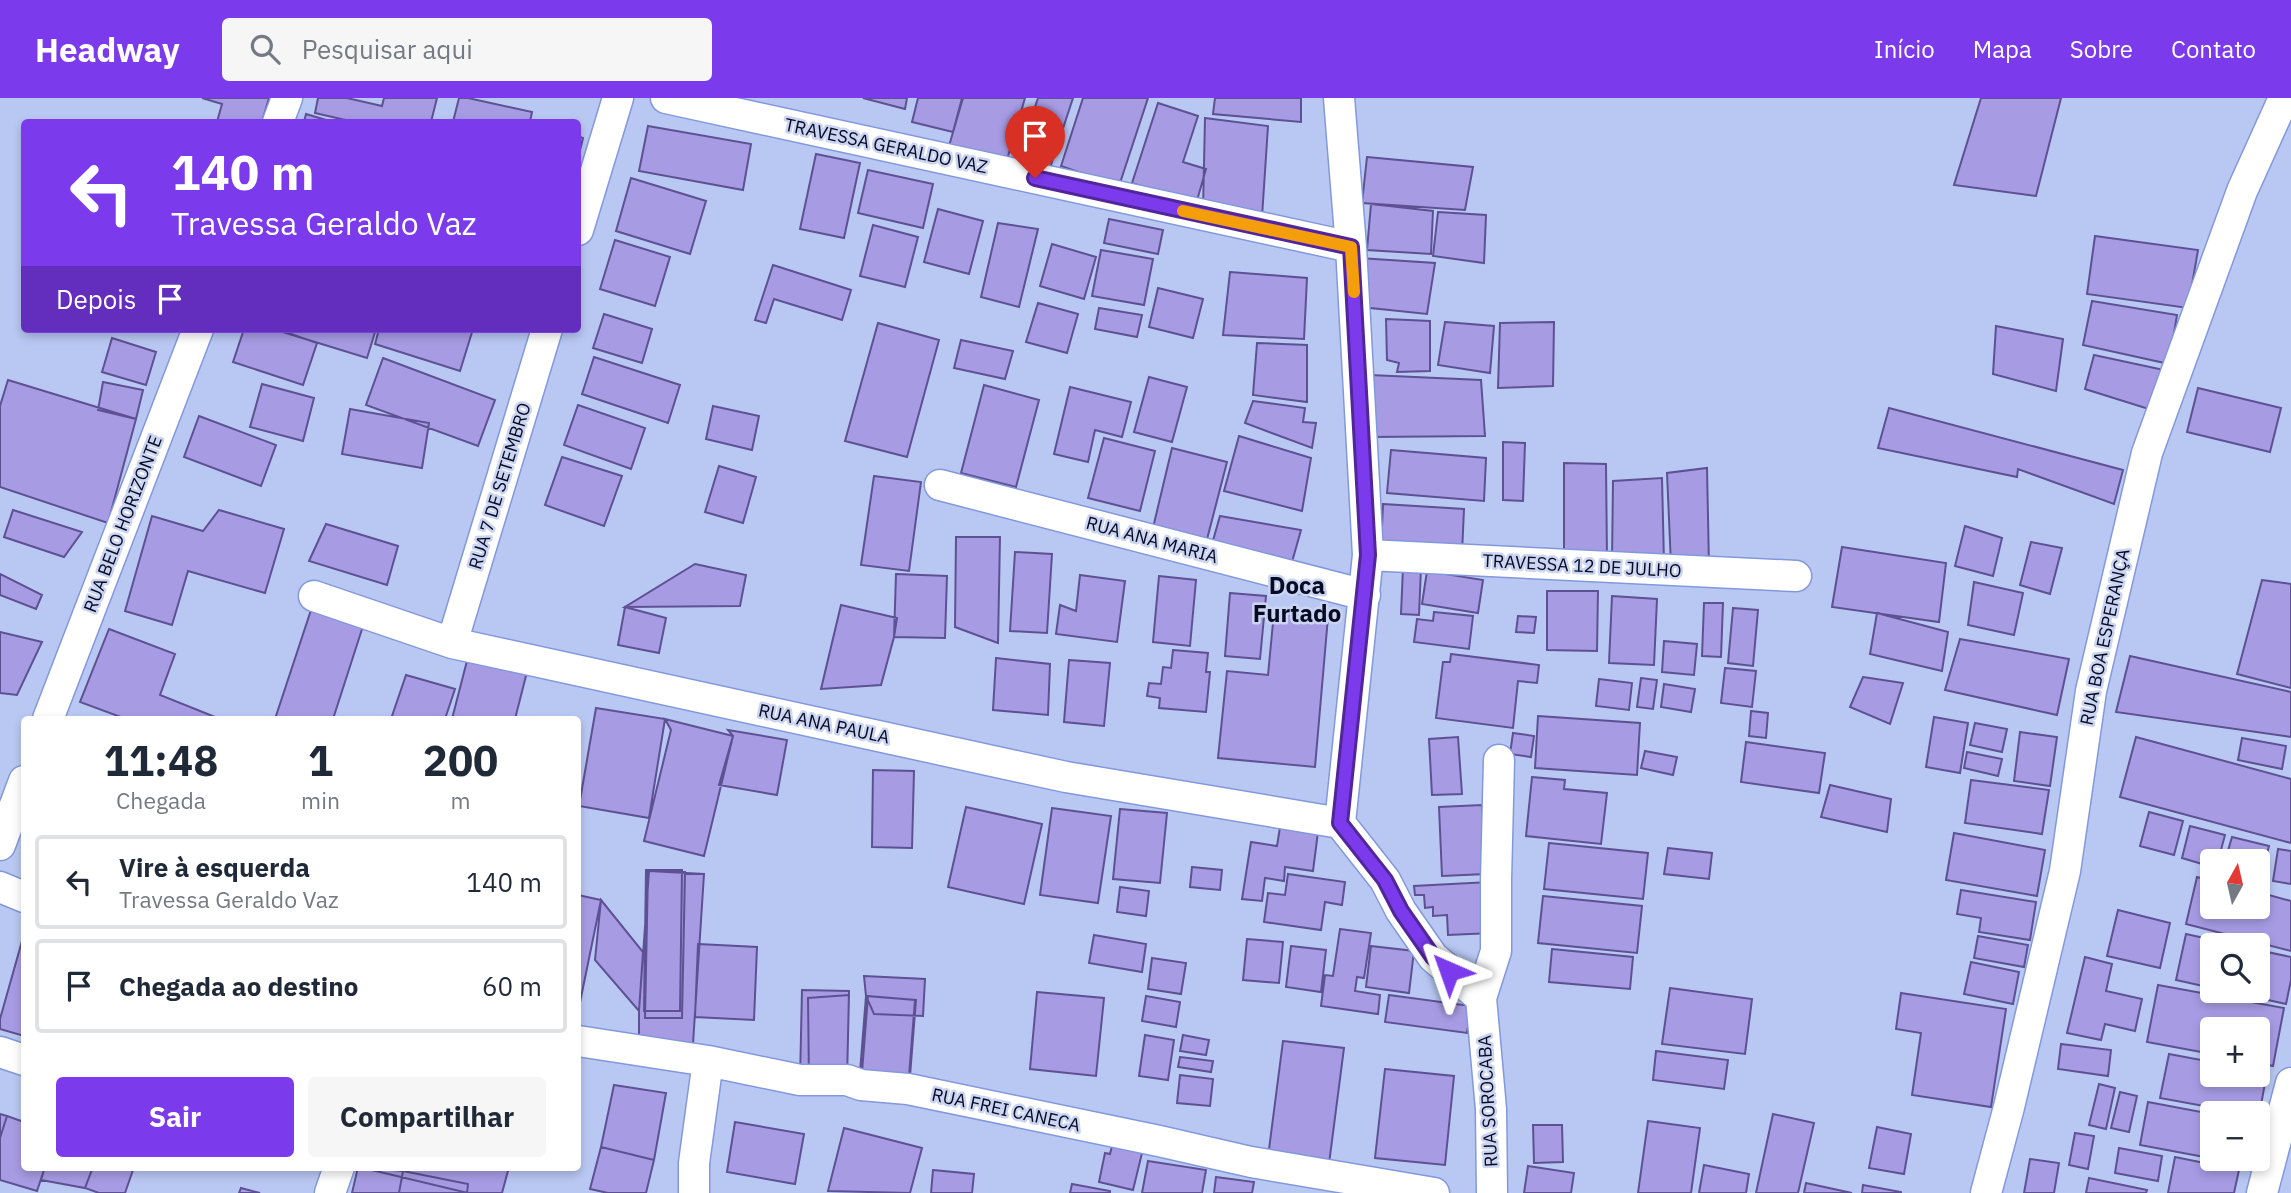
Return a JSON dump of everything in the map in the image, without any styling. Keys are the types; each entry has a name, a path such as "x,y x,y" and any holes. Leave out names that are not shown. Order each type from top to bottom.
{"street":[{"path":"279,119 287,98"},
{"path":"581,220 618,98"},
{"name":"TRAVESSA GERALDO VAZ","path":"666,98 1351,247"},
{"path":"1339,98 1351,247 1368,555 1340,823 1385,880 1401,911 1433,957 1481,998 1496,951 1499,760"},
{"name":"RUA BOA ESPERANÇA","path":"1986,1193 2065,871 2091,691 2147,453 2242,191 2284,98"},
{"name":"RUA BELO HORIZONTE","path":"49,716 196,333"},
{"name":"RUA 7 DE SETEMBRO","path":"452,643 546,333"},
{"name":"RUA ANA MARIA","path":"940,485 1365,595"},
{"name":"TRAVESSA 12 DE JULHO","path":"1368,555 1796,576"},
{"name":"RUA ANA PAULA","path":"314,596 452,643 1066,777 1340,823"},
{"path":"0,845 21,789"},
{"path":"0,887 21,896"},
{"name":"RUA SOROCABA","path":"1481,998 1491,1110 1492,1193"},
{"name":"RUA FREI CANECA","path":"581,1041 708,1061 800,1080 847,1080 860,1085 908,1089 1251,1162 1434,1193"},
{"path":"0,1052 21,1059"},
{"path":"694,1193 695,1163 708,1061"},
{"path":"2262,1193 2291,1083"}],"building":[{"path":"202,98 269,98 263,119 218,119 222,104"},
{"path":"318,98 347,98 382,106 384,98 437,98 432,119 341,119 315,113"},
{"path":"459,98 532,112 531,119 454,119"},
{"path":"863,98 907,98 905,109"},
{"path":"918,98 962,98 953,132 912,122"},
{"path":"963,98 1025,98 1006,163 949,146"},
{"path":"1038,98 1073,98 1050,168 1018,158"},
{"path":"1083,98 1148,98 1119,186 1061,166"},
{"path":"1215,98 1301,98 1301,122 1213,114"},
{"path":"1981,98 2061,98 2036,196 1954,185"},
{"path":"1158,103 1198,116 1183,162 1206,169 1196,204 1132,183"},
{"path":"306,114 323,119 305,119"},
{"path":"1205,118 1268,126 1262,217 1203,210"},
{"path":"648,126 751,144 743,190 639,171"},
{"path":"816,154 860,163 844,238 800,229"},
{"path":"1367,157 1473,167 1465,210 1362,203"},
{"path":"868,170 933,184 923,228 858,213"},
{"path":"631,178 706,201 690,254 616,231"},
{"path":"1371,204 1433,211 1431,254 1367,250"},
{"path":"938,209 983,221 969,274 924,262"},
{"path":"1438,212 1486,215 1484,263 1433,256"},
{"path":"1109,219 1163,230 1158,254 1104,243"},
{"path":"998,223 1038,229 1019,307 981,297"},
{"path":"873,225 918,237 905,287 860,276"},
{"path":"2095,236 2198,250 2188,308 2087,294"},
{"path":"615,240 670,257 655,306 600,289"},
{"path":"1052,244 1096,257 1084,299 1040,286"},
{"path":"1101,250 1153,259 1144,305 1092,296"},
{"path":"1359,258 1435,263 1427,314 1361,307"},
{"path":"773,265 851,290 842,320 774,299 766,323 755,320"},
{"path":"1230,272 1307,278 1304,339 1223,335"},
{"path":"1158,288 1203,299 1193,338 1149,327"},
{"path":"2092,301 2177,315 2169,364 2083,345"},
{"path":"1038,303 1078,314 1067,353 1026,342"},
{"path":"1099,308 1142,315 1137,337 1095,329"},
{"path":"604,314 652,329 642,363 593,348"},
{"path":"1386,319 1430,321 1430,371 1397,372 1399,363 1387,360"},
{"path":"1445,322 1494,326 1490,373 1438,365"},
{"path":"1554,322 1553,386 1498,388 1500,323"},
{"path":"878,323 939,340 907,457 845,441"},
{"path":"1996,326 2063,339 2056,391 1993,374"},
{"path":"243,333 288,333 317,343 303,385 233,362"},
{"path":"286,333 375,333 367,358"},
{"path":"378,333 472,333 460,371 375,344"},
{"path":"112,338 156,352 146,385 102,372"},
{"path":"961,340 1013,351 1005,379 954,368"},
{"path":"1257,343 1307,345 1307,402 1253,395"},
{"path":"2094,355 2164,370 2155,411 2085,389"},
{"path":"594,357 680,385 668,423 582,394"},
{"path":"383,358 495,400 478,446 366,405"},
{"path":"1370,375 1481,380 1485,436 1370,437"},
{"path":"1149,377 1187,387 1172,442 1134,432"},
{"path":"8,380 136,419 108,523 0,487 0,406"},
{"path":"103,382 143,390 136,419 98,410"},
{"path":"262,384 314,398 303,441 250,427"},
{"path":"984,385 1039,400 1016,487 961,473"},
{"path":"1070,387 1131,402 1122,437 1095,430 1088,462 1054,454"},
{"path":"2198,388 2281,408 2270,452 2187,432"},
{"path":"1253,401 1305,408 1303,422 1316,423 1312,448 1245,423"},
{"path":"578,405 645,428 631,469 564,445"},
{"path":"713,406 759,416 752,450 706,439"},
{"path":"1889,408 2123,470 2114,504 2018,469 2017,477 1878,448"},
{"path":"350,409 429,423 422,468 342,454"},
{"path":"199,416 276,445 261,486 184,457"},
{"path":"1239,436 1311,458 1302,511 1224,491"},
{"path":"1104,438 1155,451 1140,511 1088,498"},
{"path":"1503,442 1525,443 1523,501 1503,500"},
{"path":"1172,448 1227,462 1205,547 1152,532"},
{"path":"1391,450 1486,458 1484,501 1387,493"},
{"path":"562,457 622,476 604,526 545,505"},
{"path":"1564,463 1606,464 1607,559 1564,553"},
{"path":"719,466 756,477 743,523 705,512"},
{"path":"1707,468 1709,566 1671,565 1667,473"},
{"path":"874,476 921,482 909,571 861,565"},
{"path":"1662,478 1664,563 1612,562 1613,481"},
{"path":"1383,504 1464,509 1462,553 1381,550"},
{"path":"13,510 82,532 64,557 4,537"},
{"path":"219,510 284,529 265,593 188,571 172,625 125,611 152,516 203,531"},
{"path":"1220,516 1301,530 1290,569 1210,551"},
{"path":"326,524 398,546 387,585 309,561"},
{"path":"1965,526 2002,538 1993,576 1955,566"},
{"path":"956,537 1000,537 998,643 955,627"},
{"path":"2031,542 2062,548 2050,594 2020,585"},
{"path":"1842,547 1946,563 1939,622 1832,607"},
{"path":"1015,552 1052,554 1047,633 1010,631"},
{"path":"695,564 746,575 740,606 625,607"},
{"path":"1403,568 1421,568 1419,615 1401,614"},
{"path":"1427,571 1483,580 1478,613 1422,604"},
{"path":"0,574 42,595 36,609 0,595"},
{"path":"896,574 947,576 945,638 894,637"},
{"path":"1080,575 1125,581 1117,642 1056,634 1060,605 1076,611"},
{"path":"1159,576 1196,580 1190,646 1153,642"},
{"path":"2262,580 2291,584 2291,688 2237,674"},
{"path":"1974,582 2023,593 2014,635 1968,625"},
{"path":"1547,591 1598,591 1597,651 1547,650"},
{"path":"1230,593 1266,596 1260,659 1225,656"},
{"path":"1612,596 1657,599 1654,665 1609,663"},
{"path":"1704,603 1723,603 1721,657 1702,656"},
{"path":"841,605 897,618 881,685 821,689"},
{"path":"312,607 364,623 334,716 276,716"},
{"path":"625,607 666,618 659,653 618,645"},
{"path":"1733,608 1758,610 1753,666 1728,663"},
{"path":"1274,612 1328,617 1315,767 1218,758 1227,671 1268,675"},
{"path":"1434,612 1473,616 1469,649 1414,642 1417,619 1433,621"},
{"path":"1877,613 1948,632 1942,671 1870,654"},
{"path":"1518,616 1536,617 1534,633 1516,632"},
{"path":"109,629 175,654 160,695 212,716 118,716 80,702"},
{"path":"0,632 42,642 17,695 0,693"},
{"path":"1960,639 2069,659 2057,715 1945,690"},
{"path":"1664,641 1697,644 1694,675 1662,672"},
{"path":"1173,650 1208,653 1206,672 1210,672 1206,712 1159,708 1160,698 1147,696 1149,683 1161,684 1163,667 1171,668"},
{"path":"469,653 528,668 516,716 453,716"},
{"path":"1451,654 1539,665 1537,683 1518,681 1513,728 1436,718 1443,662 1450,662"},
{"path":"2130,656 2291,692 2291,737 2116,712"},
{"path":"996,658 1050,664 1048,715 993,710"},
{"path":"1069,660 1110,663 1104,726 1064,722"},
{"path":"1725,668 1756,671 1752,707 1721,703"},
{"path":"406,675 455,689 446,716 392,716"},
{"path":"1863,677 1903,683 1890,724 1850,707"},
{"path":"1641,678 1657,680 1653,709 1637,707"},
{"path":"1599,679 1632,683 1629,710 1596,706"},
{"path":"1664,684 1695,689 1691,712 1661,707"},
{"path":"596,708 665,719 649,818 581,806"},
{"path":"1751,711 1768,713 1766,738 1749,736"},
{"path":"1538,716 1640,723 1637,775 1535,768"},
{"path":"1934,717 1968,723 1960,773 1926,767"},
{"path":"665,719 733,736 704,856 644,841 671,730"},
{"path":"1975,723 2007,729 2002,752 1970,745"},
{"path":"728,730 787,740 777,795 719,785 733,736"},
{"path":"2020,732 2057,737 2050,786 2014,781"},
{"path":"1513,733 1534,736 1531,757 1510,754"},
{"path":"1458,737 1462,794 1432,795 1429,739"},
{"path":"2136,737 2291,779 2291,843 2120,797"},
{"path":"2242,738 2286,746 2282,769 2238,760"},
{"path":"1746,742 1825,753 1819,793 1741,782"},
{"path":"1645,751 1677,757 1673,775 1641,768"},
{"path":"1967,752 2002,759 1998,776 1964,768"},
{"path":"873,770 914,771 912,848 872,847"},
{"path":"1532,777 1565,780 1564,789 1607,793 1601,844 1526,836"},
{"path":"1971,780 2049,790 2042,834 1965,823"},
{"path":"1830,785 1891,799 1887,832 1821,817"},
{"path":"1482,805 1486,874 1442,876 1439,807"},
{"path":"966,807 1042,824 1024,904 948,887"},
{"path":"1052,808 1111,816 1098,903 1040,895"},
{"path":"1120,809 1167,813 1160,883 1113,879"},
{"path":"2149,812 2183,821 2174,855 2140,846"},
{"path":"2190,826 2225,835 2221,849 2200,849 2200,863 2182,858"},
{"path":"1280,827 1318,832 1313,871 1285,867 1284,881 1265,878 1262,901 1242,899 1251,842 1277,846"},
{"path":"1954,833 2045,850 2037,896 1946,880"},
{"path":"2232,837 2269,846 2268,849 2228,849"},
{"path":"1549,843 1648,853 1643,899 1544,889"},
{"path":"1668,848 1712,853 1709,879 1664,874"},
{"path":"2278,849 2291,851 2291,884 2273,881"},
{"path":"1192,867 1222,870 1220,890 1190,887"},
{"path":"646,870 682,870 680,1011 644,1011"},
{"path":"648,871 685,872 682,1018 645,1018"},
{"path":"649,871 704,874 693,1044 639,1040"},
{"path":"1288,874 1345,882 1342,905 1325,902 1321,930 1264,922 1268,893 1285,895"},
{"path":"2197,877 2200,878 2200,919 2270,919 2270,895 2291,901 2291,951 2270,946 2270,933 2221,933 2186,924"},
{"path":"1489,882 1492,933 1448,935 1447,915 1433,916 1433,907 1425,908 1424,895 1415,895 1414,886"},
{"path":"1120,887 1149,891 1146,916 1117,912"},
{"path":"1961,890 2036,902 2030,940 1979,932 1981,918 1957,914"},
{"path":"581,896 601,900 581,997"},
{"path":"1543,896 1642,906 1637,953 1538,943"},
{"path":"601,900 643,952 639,1011 595,960"},
{"path":"2118,910 2170,923 2160,968 2107,956"},
{"path":"1340,929 1371,933 1364,978 1357,977 1355,991 1380,995 1378,1014 1321,1006 1325,975 1333,976"},
{"path":"2186,934 2200,937 2200,985 2176,980"},
{"path":"1094,935 1146,944 1142,972 1089,963"},
{"path":"1978,936 2028,945 2024,967 1974,958"},
{"path":"1247,939 1283,942 1279,983 1243,980"},
{"path":"698,944 757,947 754,1020 695,1017"},
{"path":"21,945 21,1035 0,1029 0,1019"},
{"path":"1291,946 1326,950 1321,992 1286,987"},
{"path":"1371,946 1414,951 1409,993 1366,987"},
{"path":"1552,949 1633,957 1630,989 1549,982"},
{"path":"2270,953 2291,957 2291,980 2286,1004 2270,1000"},
{"path":"2085,957 2112,964 2106,991 2142,999 2135,1031 2105,1024 2101,1040 2067,1033"},
{"path":"1152,958 1186,963 1181,994 1148,989"},
{"path":"1971,962 2019,972 2013,1004 1964,994"},
{"path":"864,976 925,979 923,1016 874,1014 866,996"},
{"path":"2158,985 2200,993 2200,1003 2257,1003 2284,1008 2273,1066 2270,1065 2270,1017 2200,1017 2200,1052 2147,1042"},
{"path":"1670,988 1752,999 1745,1054 1662,1044"},
{"path":"802,990 849,991 847,1080 800,1080"},
{"path":"1037,992 1104,998 1096,1076 1030,1069"},
{"path":"1901,993 2006,1009 1991,1107 1912,1095 1921,1033 1896,1029"},
{"path":"849,995 847,1080 809,1080 808,998"},
{"path":"1389,995 1471,1006 1467,1033 1385,1022"},
{"path":"866,996 916,1000 910,1076 860,1072"},
{"path":"868,996 915,1000 908,1089 861,1085"},
{"path":"1146,996 1180,1002 1176,1027 1142,1021"},
{"path":"1145,1035 1174,1040 1168,1080 1139,1076"},
{"path":"1183,1035 1209,1040 1206,1055 1180,1051"},
{"path":"1283,1041 1344,1048 1329,1164 1268,1157"},
{"path":"2061,1044 2111,1050 2108,1076 2058,1069"},
{"path":"1656,1051 1728,1060 1724,1089 1653,1080"},
{"path":"2169,1054 2200,1060 2200,1087 2264,1087 2262,1101 2200,1101 2200,1105 2160,1098"},
{"path":"1180,1057 1213,1061 1211,1072 1178,1067"},
{"path":"1385,1069 1454,1076 1445,1165 1375,1158"},
{"path":"1180,1075 1213,1079 1210,1106 1177,1103"},
{"path":"2099,1084 2115,1088 2106,1129 2089,1125"},
{"path":"614,1085 666,1093 654,1160 601,1147"},
{"path":"2120,1092 2137,1096 2129,1132 2111,1128"},
{"path":"2148,1102 2200,1112 2200,1156 2140,1145"},
{"path":"0,1114 7,1116 0,1138"},
{"path":"1773,1114 1814,1123 1798,1193 1756,1193"},
{"path":"7,1116 21,1121 21,1171 44,1171 37,1191 0,1180 0,1138"},
{"path":"1648,1121 1700,1128 1691,1193 1638,1193"},
{"path":"735,1122 804,1134 795,1184 727,1172"},
{"path":"1533,1125 1562,1125 1563,1162 1534,1163"},
{"path":"1877,1127 1911,1134 1904,1174 1869,1168"},
{"path":"844,1128 922,1148 910,1193 828,1191"},
{"path":"2075,1133 2094,1136 2088,1169 2069,1165"},
{"path":"1113,1142 1143,1149 1133,1190 1099,1182 1105,1153 1110,1154"},
{"path":"601,1147 654,1160 646,1193 608,1193 590,1189"},
{"path":"2119,1148 2162,1156 2158,1181 2115,1173"},
{"path":"2175,1157 2200,1162 2200,1171 2239,1171 2234,1193 2168,1193"},
{"path":"2030,1159 2059,1163 2054,1193 2024,1193"},
{"path":"1148,1161 1206,1170 1202,1193 1142,1193"},
{"path":"1704,1165 1749,1174 1746,1193 1699,1193"},
{"path":"1528,1166 1574,1173 1571,1193 1524,1193"},
{"path":"933,1170 974,1174 972,1193 931,1193"},
{"path":"44,1171 91,1171 85,1188 41,1180"},
{"path":"91,1171 133,1171 125,1193 99,1193 85,1188"},
{"path":"357,1171 403,1171 399,1193 352,1193"},
{"path":"376,1171 508,1171 502,1193 468,1193"},
{"path":"403,1171 468,1184 467,1193 399,1193"},
{"path":"1216,1177 1254,1182 1252,1193 1214,1193"},
{"path":"2089,1178 2147,1190 2146,1193 2086,1193"},
{"path":"1806,1183 1852,1193 1804,1193"},
{"path":"1072,1184 1110,1191 1110,1193 1070,1193"},
{"path":"1863,1185 1901,1192 1901,1193 1862,1193"},
{"path":"241,1188 260,1193 239,1193"}],"slow traffic":[{"path":"1183,211 1351,247 1354,292"}],"district":[{"name":"Doca Furtado","path":"1297,600"}],"route":[{"path":"1035,178 1351,247 1368,555 1340,823 1385,880 1401,911 1433,957 1449,971"}]}
